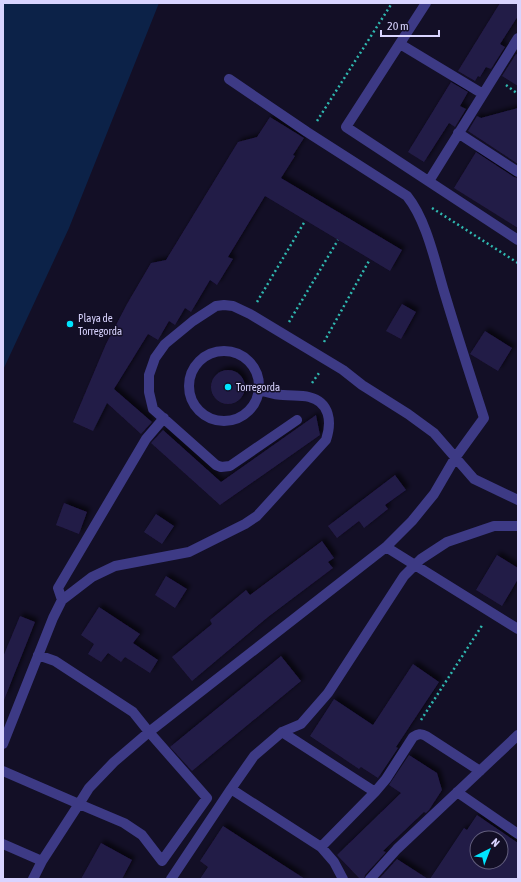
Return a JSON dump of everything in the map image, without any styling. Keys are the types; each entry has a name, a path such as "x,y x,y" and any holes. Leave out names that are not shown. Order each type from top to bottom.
{"lane":[{"path":"426,3 346,127 518,240"},
{"path":"429,181 518,38"},
{"path":"400,44 483,94"},
{"path":"33,879 42,861 89,788 114,762 149,732 386,547 412,521 434,494 455,458 484,418 454,327 427,236 414,204 407,196 229,79"},
{"path":"458,133 518,172"},
{"path":"297,420 230,466 221,467 212,462 153,408 149,392 149,375 155,358 165,344 193,321 216,306 233,306 250,314 343,370 362,385 408,414 434,433 474,479 518,500"},
{"path":"223,350 233,352 250,362 256,371 259,380 259,390 256,400 243,415 234,419 214,420 197,409 192,400 189,391 191,371 196,363 204,356 223,350"},
{"path":"3,744 52,618 62,600 92,577 115,566 189,552 245,524 257,516 326,440 330,422 325,408 319,401 306,396 282,395 259,390"},
{"path":"62,600 58,588 146,439 164,418"},
{"path":"3,771 124,823 142,835 172,877 254,756 282,732 301,724 328,693 404,576 420,559 447,542 494,526 518,526"},
{"path":"386,547 518,628"},
{"path":"38,655 55,661 133,712 207,798 162,861"},
{"path":"282,732 375,792"},
{"path":"321,847 381,786 413,737 418,734 426,736 480,771"},
{"path":"370,879 398,848 518,735"},
{"path":"231,790 321,847 334,862 343,879"},
{"path":"457,792 516,830"},
{"path":"3,844 42,861"}],"path":[{"path":"316,124 392,3"},
{"path":"414,204 430,207 518,263"},
{"path":"250,314 305,221"},
{"path":"282,334 338,240"},
{"path":"316,354 370,260"},
{"path":"418,734 419,723 491,612"}],"water":[{"path":"3,3 159,3 69,228 3,370"}],"building":[{"path":"500,3 518,3 518,16 500,44 505,47 491,69 486,67 480,77 478,76 475,81 458,71"},
{"path":"516,54 518,55 518,86 502,76"},
{"path":"451,82 468,92 460,106 466,109 455,127 449,123 424,162 408,152"},
{"path":"518,108 518,164 468,131 477,116 481,118"},
{"path":"270,117 304,138 281,178 402,250 390,271 265,196 228,257 233,259 217,285 210,280 191,312 185,308 175,325 169,321 158,340 148,334 114,389 152,422 141,434 107,403 93,431 73,422 106,344 151,263 166,260 238,142 257,137"},
{"path":"476,152 514,177 518,178 518,228 454,188"},
{"path":"402,304 416,312 401,339 386,331"},
{"path":"485,331 512,348 498,371 470,354"},
{"name":"Torregorda","path":"225,370 231,370 235,371 242,377 245,387 244,394 238,401 231,404 225,404 221,403 214,397 211,390 211,384 212,380 218,373"},
{"path":"316,415 320,435 220,505 151,443 163,430 221,482"},
{"path":"395,475 406,490 385,505 388,509 364,528 359,521 337,538 328,526"},
{"path":"64,503 87,512 79,534 56,525"},
{"path":"156,514 174,526 162,544 144,532"},
{"path":"322,541 334,558 328,562 333,568 268,617 192,681 172,657 212,624 210,620 246,590 250,595"},
{"path":"497,555 518,568 518,579 502,606 476,590"},
{"path":"166,576 187,589 175,608 155,595"},
{"path":"99,607 140,634 133,643 158,660 150,673 125,657 121,662 108,653 101,662 88,654 94,644 81,635"},
{"path":"20,616 35,622 4,700 3,657"},
{"path":"281,656 301,681 192,771 170,747"},
{"path":"413,664 439,682 396,747 398,748 378,778 361,767 359,769 310,736 334,699 373,725"},
{"path":"409,755 437,773 442,790 429,810 426,813 424,812 383,851 386,852 365,875 364,879 360,879 337,855 401,793 389,785"},
{"path":"477,815 499,830 469,830 469,870 509,870 509,837 518,843 518,879 430,879 464,828 467,830"},
{"path":"223,826 305,879 200,879 208,867 200,861"},
{"path":"101,843 132,860 122,879 81,879"},
{"path":"397,859 428,879 379,879"}],"place":[{"name":"Playa de Torregorda","path":"70,324"},
{"name":"Torregorda","path":"228,387"}]}
